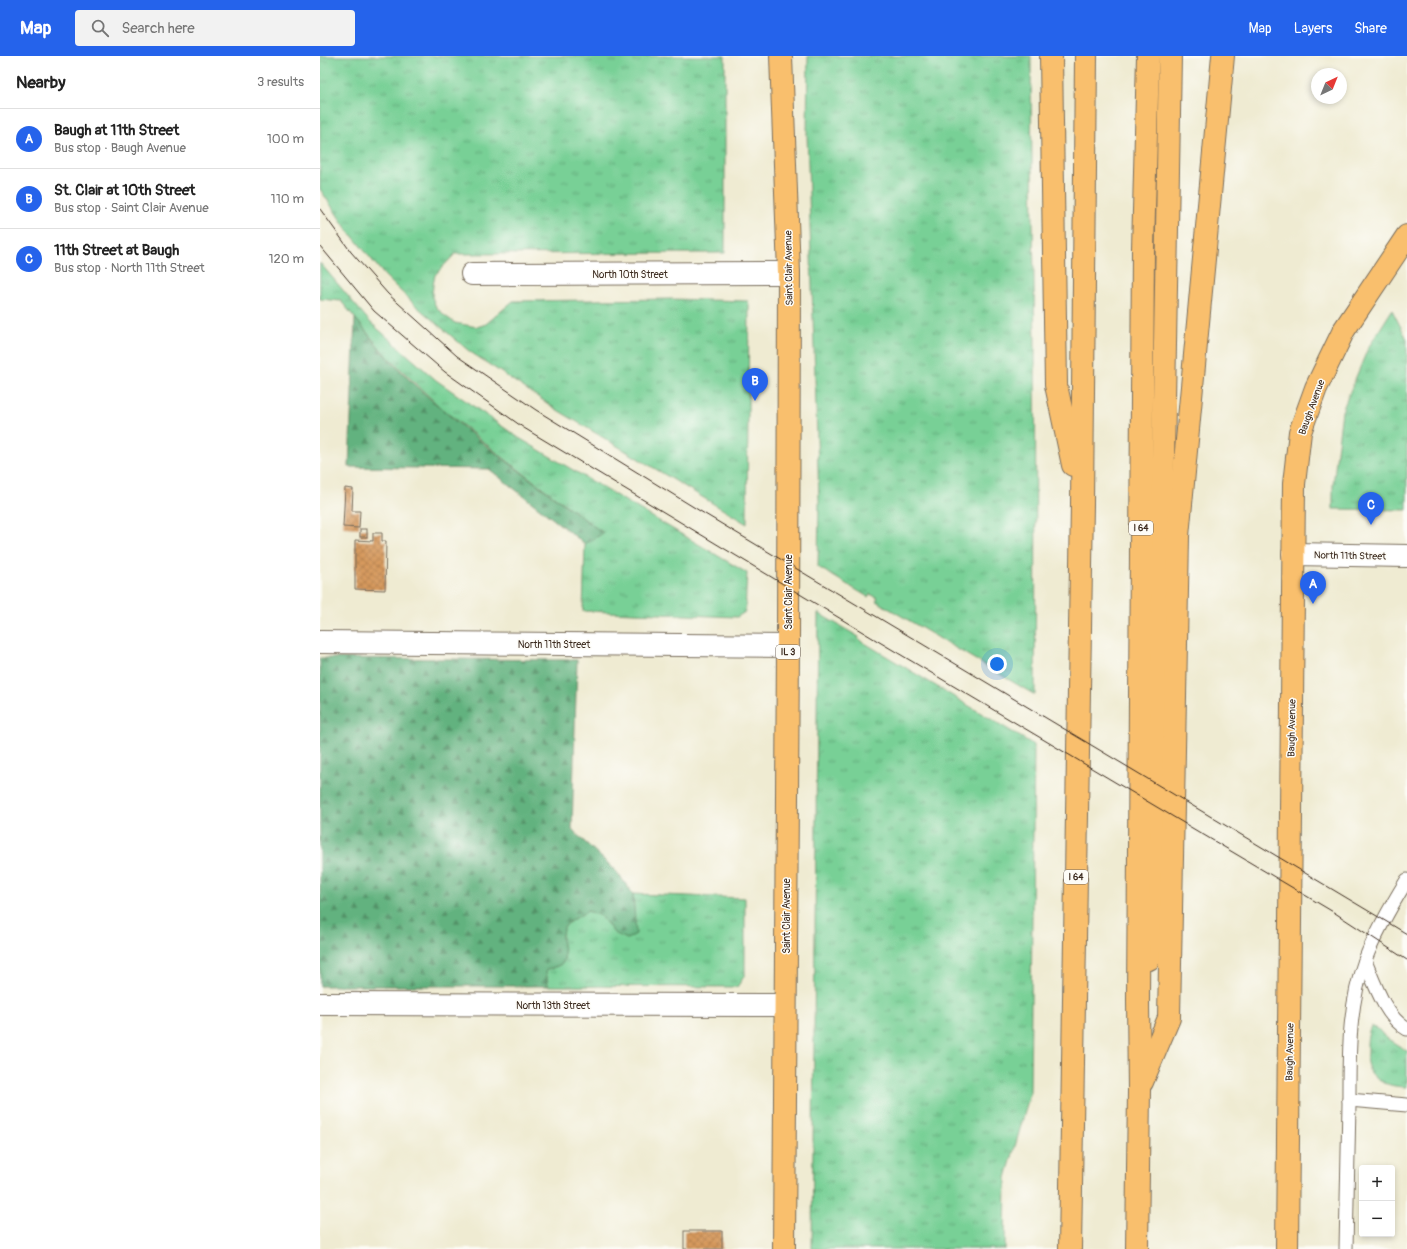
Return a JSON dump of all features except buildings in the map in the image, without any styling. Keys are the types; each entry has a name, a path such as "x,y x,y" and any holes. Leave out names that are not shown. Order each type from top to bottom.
{"main road":[{"name":"Saint Clair Avenue","path":"781,56 788,273 788,646 784,1249"},
{"path":"1051,56 1056,385 1082,504"},
{"name":"I 64","path":"1070,1249 1082,504 1086,56"},
{"name":"I 64","path":"1137,1249 1139,1091 1138,1000 1142,257 1148,56"},
{"path":"1138,1000 1151,954 1155,920 1170,56"},
{"path":"1139,1091 1170,1018 1178,536 1222,56"},
{"name":"Baugh Avenue","path":"1287,1249 1294,484 1300,432 1316,388 1344,330 1407,236"}],"street":[{"name":"North 10th Street","path":"472,274 788,273"},
{"name":"North 11th Street","path":"1293,554 1407,556"},
{"name":"North 11th Street","path":"320,642 788,646"},
{"name":"North 13th Street","path":"320,1004 785,1005"}],"lane":[{"path":"1346,1249 1349,1046 1357,990 1365,961 1389,910 1407,880"},
{"path":"1365,961 1389,1012 1402,1026 1407,1029"},
{"path":"1349,1100 1407,1106"}],"green space":[{"path":"320,56 725,56 725,253 455,254 435,275 432,297 436,307 455,323 477,327 486,324 513,301 671,299 748,301 747,524 559,411 469,351 415,305 385,276 346,228 320,189"},
{"path":"808,56 1031,56 1035,312 1035,695 876,601 878,598 870,594 868,597 818,567 819,500 807,134"},
{"path":"320,263 370,322 436,380 519,438 747,573 745,612 737,617 583,611 585,544 603,533 510,463 441,408 384,353 341,301 320,299"},
{"path":"1392,310 1407,339 1407,510 1333,509 1333,485 1342,411 1368,348"},
{"path":"355,318 384,354 435,403 518,470 603,533 585,544 489,469 349,467"},
{"path":"818,613 859,637 858,639 1034,745 1030,1094 1006,1178 1005,1249 812,1249"},
{"path":"320,658 577,660 572,830 616,871 633,894 636,934 627,939 614,933 601,916 588,911 577,917 566,925 563,930 562,940 564,960 561,964 546,970 548,986 320,986"},
{"path":"633,894 745,898 745,975 737,987 548,986 546,970 561,964 564,960 562,940 563,930 566,925 577,917 588,911 601,916 614,933 635,934"},
{"path":"1371,1026 1378,1029 1385,1037 1407,1051 1407,1087 1395,1086 1382,1082 1373,1075 1369,1069 1367,1061 1367,1044"}],"tram line":[{"path":"320,209 351,252 388,294 457,356 536,410 700,511 1407,934"},
{"path":"320,246 374,311 445,372 524,428 871,637 1335,913 1407,960"}],"place":[{"name":"St. Clair at 10th Street","path":"755,401"},
{"name":"11th Street at Baugh","path":"1371,525"},
{"name":"Baugh at 11th Street","path":"1313,604"}]}
